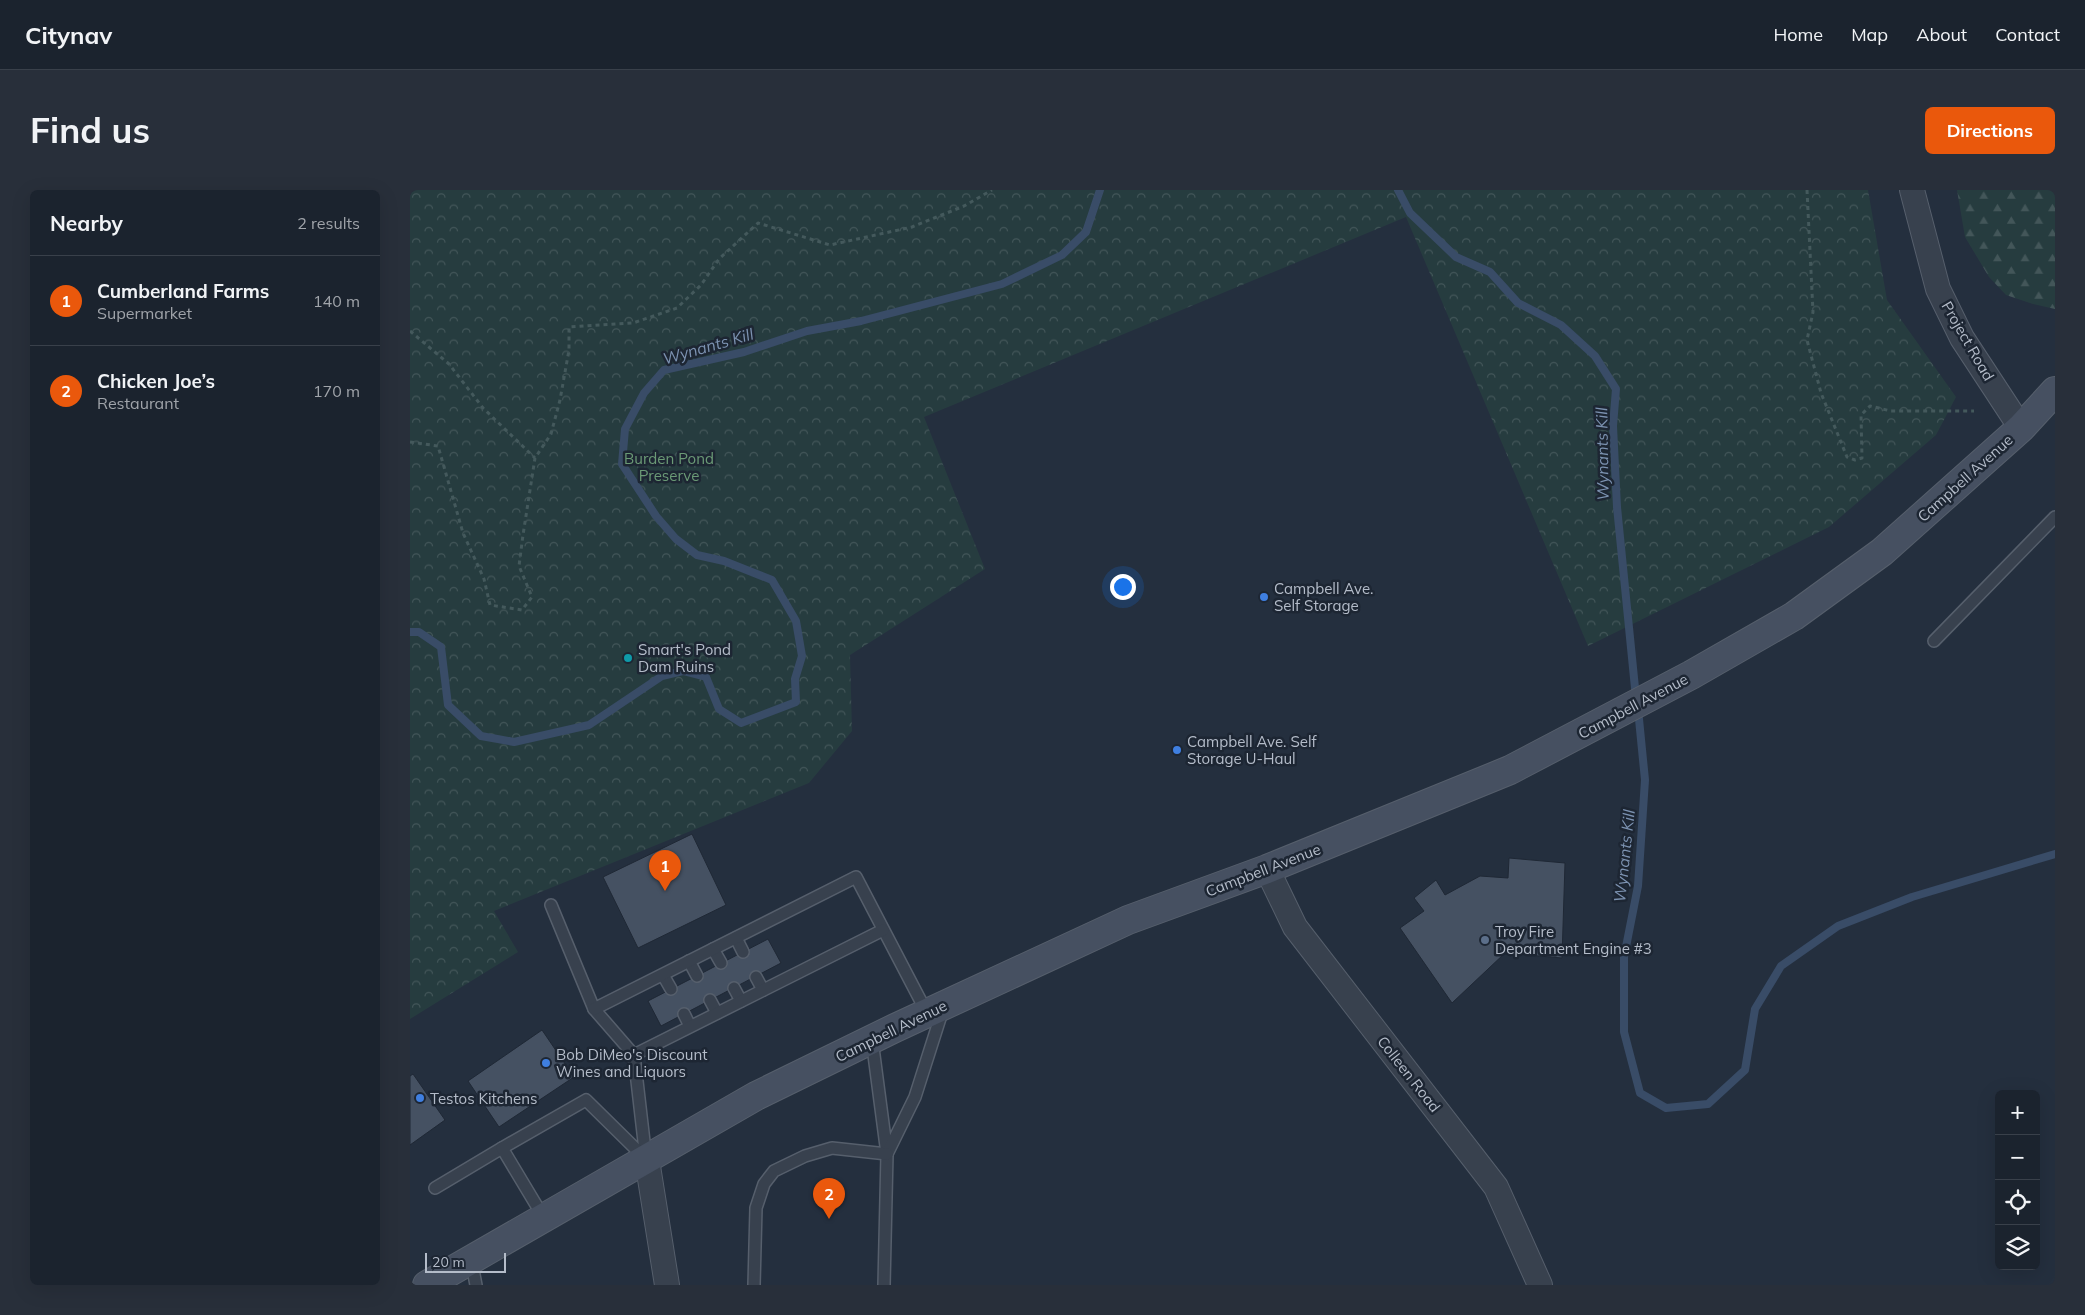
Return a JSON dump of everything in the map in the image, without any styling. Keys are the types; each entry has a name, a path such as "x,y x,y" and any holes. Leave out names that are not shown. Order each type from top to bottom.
{"street":[{"name":"Project Road","path":"1912,190 1938,289 1962,338 2021,428"},
{"name":"Campbell Avenue","path":"427,1285 473,1272 544,1218 756,1096 935,1009 1128,920 1267,869 1510,770 1691,675 1794,616 1882,552 2021,428 2054,396"},
{"name":"Colleen Road","path":"1267,869 1294,927 1496,1187 1540,1285"},
{"path":"646,1160 667,1285"}],"lane":[{"path":"1934,641 2055,517"},
{"path":"594,1009 856,877 883,930 935,1009 915,1097 887,1154"},
{"path":"551,905 594,1009 634,1054 646,1160"},
{"path":"634,1054 883,930"},
{"path":"736,938 743,952"},
{"path":"714,949 721,963"},
{"path":"689,961 697,976"},
{"path":"663,974 671,989"},
{"path":"756,977 763,990"},
{"path":"734,988 741,1001"},
{"path":"710,1000 717,1013"},
{"path":"684,1014 690,1026"},
{"path":"872,1040 887,1154 884,1285"},
{"path":"435,1188 586,1100 646,1160"},
{"path":"502,1148 544,1218"},
{"path":"754,1285 756,1208 764,1184 774,1171 805,1156 832,1148 887,1154"}],"path":[{"path":"410,442 438,446 462,533 484,580 490,605 522,610 532,596 519,566 535,458 551,434 569,350 569,327 633,323 677,308 700,285 719,258 758,223 830,245 912,227 964,206 992,190"},
{"path":"1808,190 1813,312 1807,340 1820,393 1847,457 1855,460 1862,458 1861,415 1870,406 1891,411 1974,411"},
{"path":"410,330 449,364 483,408 535,458"}],"green space":[{"name":"Burden Pond Preserve","path":"410,190 1868,190 1887,300 1956,397 1936,435 1829,527 1588,646 1406,217 924,417 985,569 850,655 852,731 809,783 494,911 518,952 410,1019"},
{"path":"1957,190 2055,190 2055,309 2006,295 1989,277 1965,237"}],"building":[{"path":"692,834 726,905 638,948 603,877"},
{"name":"Troy Fire Department Engine #3","path":"1509,858 1565,863 1562,958 1505,953 1452,1003 1400,928 1424,911 1414,898 1436,880 1445,895 1480,876 1508,878"},
{"path":"768,939 781,963 661,1026 648,1001"},
{"path":"542,1030 574,1077 499,1127 468,1081"},
{"name":"Testos Kitchens","path":"413,1074 445,1120 410,1145 410,1076"}],"waterway":[{"name":"Wynants Kill","path":"410,632 419,632 441,647 448,705 481,736 514,742 589,725 662,676 683,671 706,677 719,709 741,723 796,702 795,679 802,656 796,621 772,580 724,561 697,555 676,539 656,516 622,464 625,429 644,393 664,370 744,352 807,331 861,321 1002,284 1062,255 1086,232 1100,190"},
{"name":"Wynants Kill","path":"1398,190 1410,213 1456,257 1490,272 1518,303 1561,325 1595,356 1616,389 1613,426 1617,507 1636,698"},
{"name":"Wynants Kill","path":"1638,709 1645,780 1638,886 1624,957 1624,1032 1640,1093 1666,1108 1708,1104 1745,1070 1755,1009 1781,966 1838,926 1912,897 2055,854"}],"place":[{"name":"Campbell Ave. Self Storage","path":"1264,597"},
{"name":"Smart's Pond Dam Ruins","path":"628,658"},
{"name":"Campbell Ave. Self Storage U-Haul","path":"1177,750"},
{"name":"Cumberland Farms","path":"665,891"},
{"name":"Troy Fire Department Engine #3","path":"1485,940"},
{"name":"Bob DiMeo's Discount Wines and Liquors","path":"546,1063"},
{"name":"Testos Kitchens","path":"420,1098"},
{"name":"Chicken Joe’s","path":"829,1219"}]}
